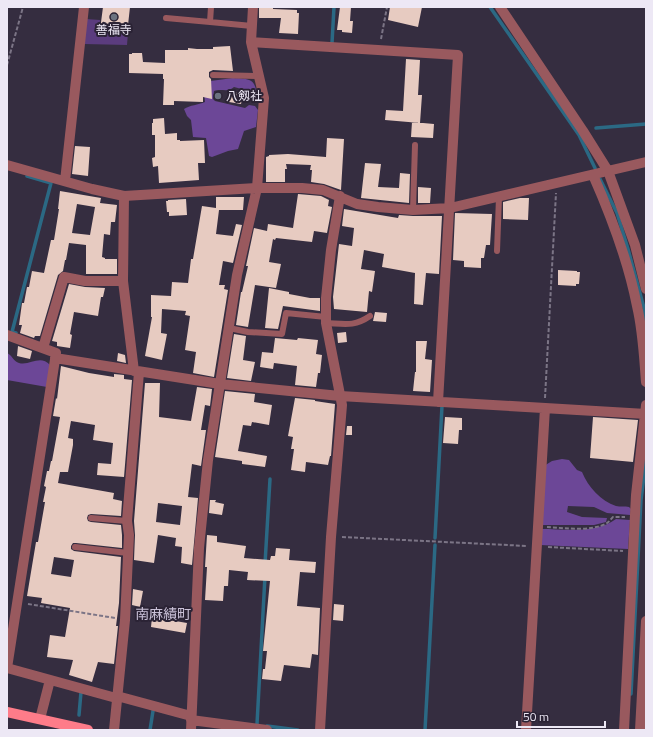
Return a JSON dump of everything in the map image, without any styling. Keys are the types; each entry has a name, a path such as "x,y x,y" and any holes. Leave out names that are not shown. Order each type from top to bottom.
{"main road":[{"path":"7,712 88,730"}],"street":[{"path":"66,182 84,7"},
{"path":"191,722 199,548 208,460 237,275 257,188 264,98 252,42 253,7"},
{"path":"500,7 608,171 635,245 646,289"},
{"path":"252,42 458,55 438,402"},
{"path":"7,165 92,189 124,196 257,188 302,188 323,190 357,204 413,210 450,208 646,162"},
{"path":"593,175 614,224 623,250 638,307 646,382"},
{"path":"114,730 124,620 129,535 127,521 136,372 123,281 124,196"},
{"path":"320,730 331,537 342,405 326,320 326,298 331,250 340,196"},
{"path":"43,348 64,277 85,281 123,281"},
{"path":"7,335 56,353 7,668 117,697 191,722 267,730"},
{"path":"55,358 136,372 220,384 340,396 544,408 646,411 634,518 624,730"},
{"path":"526,730 544,408"},
{"path":"640,730 646,621"},
{"path":"40,719 50,680"}],"lane":[{"path":"210,22 211,7"},
{"path":"166,18 252,26"},
{"path":"213,75 259,76"},
{"path":"413,210 415,145"},
{"path":"497,251 499,197"},
{"path":"229,328 248,332 282,334 286,313 345,324 360,323 370,316"},
{"path":"91,518 127,521"},
{"path":"75,547 128,553"}],"path":[{"path":"7,65 23,7"},
{"path":"379,50 387,7"},
{"path":"544,408 556,184"},
{"path":"538,527 597,527 607,523 614,516 634,518"},
{"path":"331,537 633,552"},
{"path":"17,602 124,620"}],"shaded area":[{"path":"86,19 100,20 99,33 128,33 127,45 84,44"},
{"path":"233,78 251,81 254,83 256,91 234,87 229,90 217,90 214,91 213,99 215,101 245,108 249,105 255,106 258,110 256,127 244,131 238,149 212,157 209,156 206,138 193,137 191,120 187,116 184,109 205,102 203,82"},
{"path":"7,353 19,363 42,360 50,365 47,387 7,380"},
{"path":"562,459 569,460 577,470 582,472 591,488 605,501 616,506 629,507 631,509 630,515 607,513 594,507 568,506 567,512 582,517 607,518 606,522 594,525 541,525 544,466 552,461"},
{"path":"616,519 630,520 628,549 540,545 541,529 590,529 608,524"}],"building":[{"path":"103,7 130,7 128,25 126,25 125,29 114,27 113,32 100,30"},
{"path":"259,7 297,10 297,13 299,13 298,34 279,33 281,18 259,18"},
{"path":"340,7 351,7 350,21 353,21 352,33 337,30"},
{"path":"390,7 422,7 418,27 388,20"},
{"path":"230,46 233,71 213,70 209,72 209,77 211,79 212,99 203,97 203,102 174,101 174,105 163,105 163,74 129,73 129,54 132,53 142,53 143,62 165,63 165,50 188,50 188,48 213,49 213,47"},
{"path":"406,59 420,60 418,95 422,95 420,123 385,120 386,110 403,111"},
{"path":"231,92 243,93 241,104 229,102"},
{"path":"164,118 165,134 177,133 177,140 180,141 204,140 205,163 198,163 199,180 159,183 158,166 153,167 152,158 155,157 155,135 152,135 152,123 153,119"},
{"path":"412,122 434,124 433,138 411,137"},
{"path":"327,138 344,139 341,190 324,184 311,182 311,165 286,164 287,169 285,169 285,182 266,182 266,157 269,155 288,154 326,157"},
{"path":"75,146 90,147 88,176 72,174"},
{"path":"365,163 381,164 378,187 399,188 400,173 410,174 409,203 361,198"},
{"path":"418,187 431,188 430,203 418,203"},
{"path":"60,191 101,198 100,203 117,205 115,222 111,222 110,235 104,234 102,257 105,259 117,259 117,274 86,274 86,245 69,243 63,271 58,275 40,336 35,336 34,338 20,333 22,325 19,325 22,303 24,303 27,287 29,287 32,271 44,273 51,240 54,240","holes":["77,204 95,207 90,235 72,233"]},
{"path":"298,194 321,196 329,200 328,206 332,207 327,233 314,231 312,242 276,238 275,240 273,239 269,262 281,264 276,288 255,285 248,327 236,325 254,228 267,231 268,224 293,228"},
{"path":"216,197 244,197 243,210 219,210 216,234 233,236 236,224 242,225 233,263 223,261 219,285 225,285 224,289 228,290 214,377 193,373 196,352 185,350 190,316 185,315 186,311 162,309 161,333 167,334 162,360 145,356 152,317 151,295 171,296 172,282 188,283 191,259 193,259 202,206 216,208"},
{"path":"520,198 529,198 528,220 503,219 503,202"},
{"path":"186,199 187,215 169,216 166,201"},
{"path":"344,209 398,218 399,215 442,216 439,274 426,273 423,305 414,304 415,273 382,267 384,254 364,250 361,269 375,271 372,292 369,291 367,312 334,309 333,297 339,244 352,246 354,228 342,226"},
{"path":"455,213 492,214 490,245 486,245 484,258 481,258 481,268 464,267 464,261 453,260"},
{"path":"558,270 580,272 579,284 576,284 576,286 558,285"},
{"path":"69,284 85,287 105,288 103,297 101,297 98,316 74,312 70,334 72,335 70,348 57,346 57,342 52,341"},
{"path":"269,288 289,292 289,294 310,298 320,298 320,311 283,306 278,329 265,328"},
{"path":"375,312 387,313 386,322 373,321"},
{"path":"346,332 347,342 338,343 337,333"},
{"path":"234,334 246,336 243,360 255,362 251,381 227,378"},
{"path":"275,338 318,340 316,354 322,355 320,373 318,373 316,387 295,385 297,366 274,363 273,369 260,367 262,352 273,353"},
{"path":"416,341 427,341 425,359 432,360 430,392 413,391 416,372"},
{"path":"18,346 32,351 30,359 17,356"},
{"path":"118,353 125,355 126,363 117,361"},
{"path":"61,366 114,377 114,374 124,375 124,379 132,380 124,477 97,475 98,463 111,464 113,443 93,440 95,425 71,421 68,438 73,439 73,445 68,472 60,472 58,483 114,493 113,499 122,501 121,516 91,514 88,515 87,518 88,521 91,522 121,525 122,548 76,543 73,543 71,546 71,549 74,551 121,557 119,603 116,626 118,626 114,664 98,662 92,682 69,675 73,660 47,657 50,635 65,637 70,608 41,603 42,598 27,596 36,542 38,542 45,502 43,502 46,487 44,486 47,471 49,471 52,461 60,417 53,416 56,398 57,399","holes":["54,557 74,560 71,577 51,574"]},
{"path":"145,383 160,383 159,417 191,421 197,387 212,389 210,406 205,405 201,430 206,430 201,466 192,464 188,497 198,498 192,565 181,563 182,547 175,546 176,538 158,535 154,563 134,560 134,521","holes":["158,503 182,506 180,525 156,522"]},
{"path":"225,391 255,394 254,402 272,405 269,425 252,422 251,426 243,425 238,451 267,456 265,467 242,464 242,461 215,457"},
{"path":"295,398 335,404 331,456 328,465 306,462 305,472 291,470 294,449 291,449 293,437 288,436"},
{"path":"445,417 462,418 462,430 459,430 458,444 443,443"},
{"path":"593,417 638,420 633,462 590,458"},
{"path":"347,426 352,426 352,435 346,435"},
{"path":"210,500 216,500 215,502 224,504 222,515 209,513"},
{"path":"207,535 217,536 217,542 246,546 244,558 270,560 271,556 275,556 276,548 290,549 289,560 316,562 315,573 300,572 297,606 320,608 318,655 312,654 310,668 284,665 281,681 262,679 267,651 263,651 270,581 247,580 248,572 229,570 228,586 224,586 223,601 205,600"},
{"path":"133,589 143,591 140,607 132,605"},
{"path":"334,604 344,605 343,621 333,620"},
{"path":"152,617 187,623 185,633 151,627"}],"waterway":[{"path":"332,43 334,7"},
{"path":"490,7 579,135 595,168"},
{"path":"596,128 646,124"},
{"path":"16,333 12,332 51,183 27,176"},
{"path":"600,179 617,213 644,308 646,326"},
{"path":"435,538 442,406"},
{"path":"631,694 641,500 646,460"},
{"path":"265,564 270,479"},
{"path":"425,730 435,545"},
{"path":"257,724 265,576"},
{"path":"79,715 81,692"},
{"path":"150,730 153,711"},
{"path":"267,726 298,730"}],"place":[{"name":"善福寺","path":"114,17"},
{"name":"八剱社","path":"218,96"}],"district":[{"name":"南麻績町","path":"163,614"}]}
